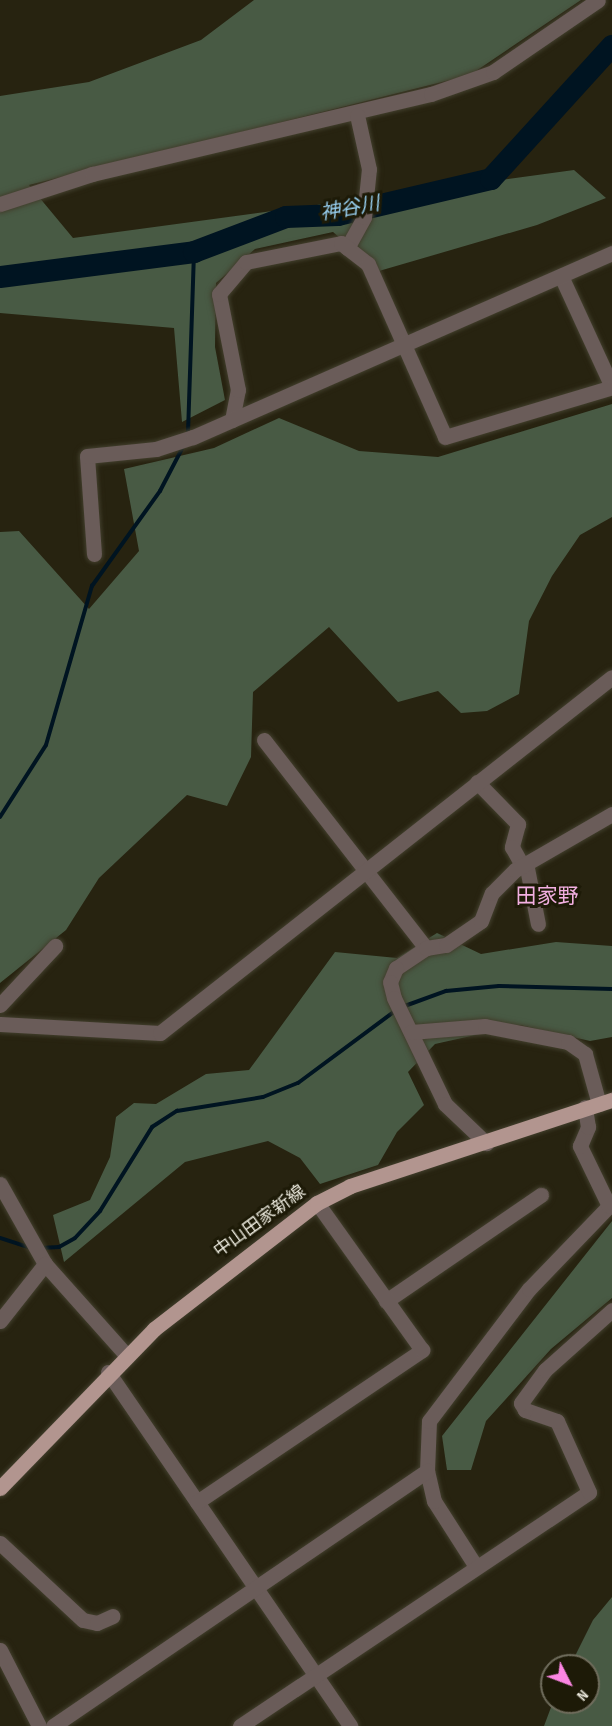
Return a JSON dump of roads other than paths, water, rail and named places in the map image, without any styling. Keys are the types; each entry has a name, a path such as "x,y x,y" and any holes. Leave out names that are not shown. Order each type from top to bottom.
{"main road":[{"name":"中山田家新線","path":"0,1488 108,1372 180,1306 317,1203 350,1186 599,1104"}],"street":[{"path":"0,204 196,147 357,114 493,72 598,0"},
{"path":"347,248 364,217 369,169 357,114"},
{"path":"232,420 238,390 219,294 246,262 341,243 368,264 445,437 611,387 561,276"},
{"path":"94,555 87,456 156,449 232,420 612,253"},
{"path":"0,1024 160,1033 612,677"},
{"path":"264,740 426,948"},
{"path":"477,782 518,824 512,847 524,864 538,924"},
{"path":"486,1143 445,1104 390,982 396,968 426,948 446,945 481,921 492,893 524,864 612,814"},
{"path":"0,1005 56,946"},
{"path":"411,1032 485,1026 568,1042 585,1054 599,1104 580,1146 609,1206 529,1289 436,1406 429,1421 427,1471 434,1501 475,1565"},
{"path":"0,1184 45,1264 126,1355"},
{"path":"386,1301 541,1195"},
{"path":"197,1502 422,1350 317,1203"},
{"path":"0,1321 45,1264"},
{"path":"240,1726 475,1565 589,1492 557,1421 525,1410 520,1403 545,1370 612,1310"},
{"path":"108,1372 350,1726"},
{"path":"53,1726 427,1471"},
{"path":"0,1543 83,1620 97,1623 113,1616"},
{"path":"0,1650 39,1726"}],"waterway":[{"name":"神谷川","path":"0,277 194,252 286,217 338,215 491,179 612,46"},
{"path":"188,433 194,252"},
{"path":"0,817 46,745 92,586 160,491 185,443"},
{"path":"402,1007 446,991 499,986 612,989"},
{"path":"41,1248 59,1247 75,1238 100,1211 152,1127 177,1111 263,1097 298,1083 395,1011"},
{"path":"0,1238 31,1248"}],"district":[{"name":"田家野","path":"547,897"}]}
